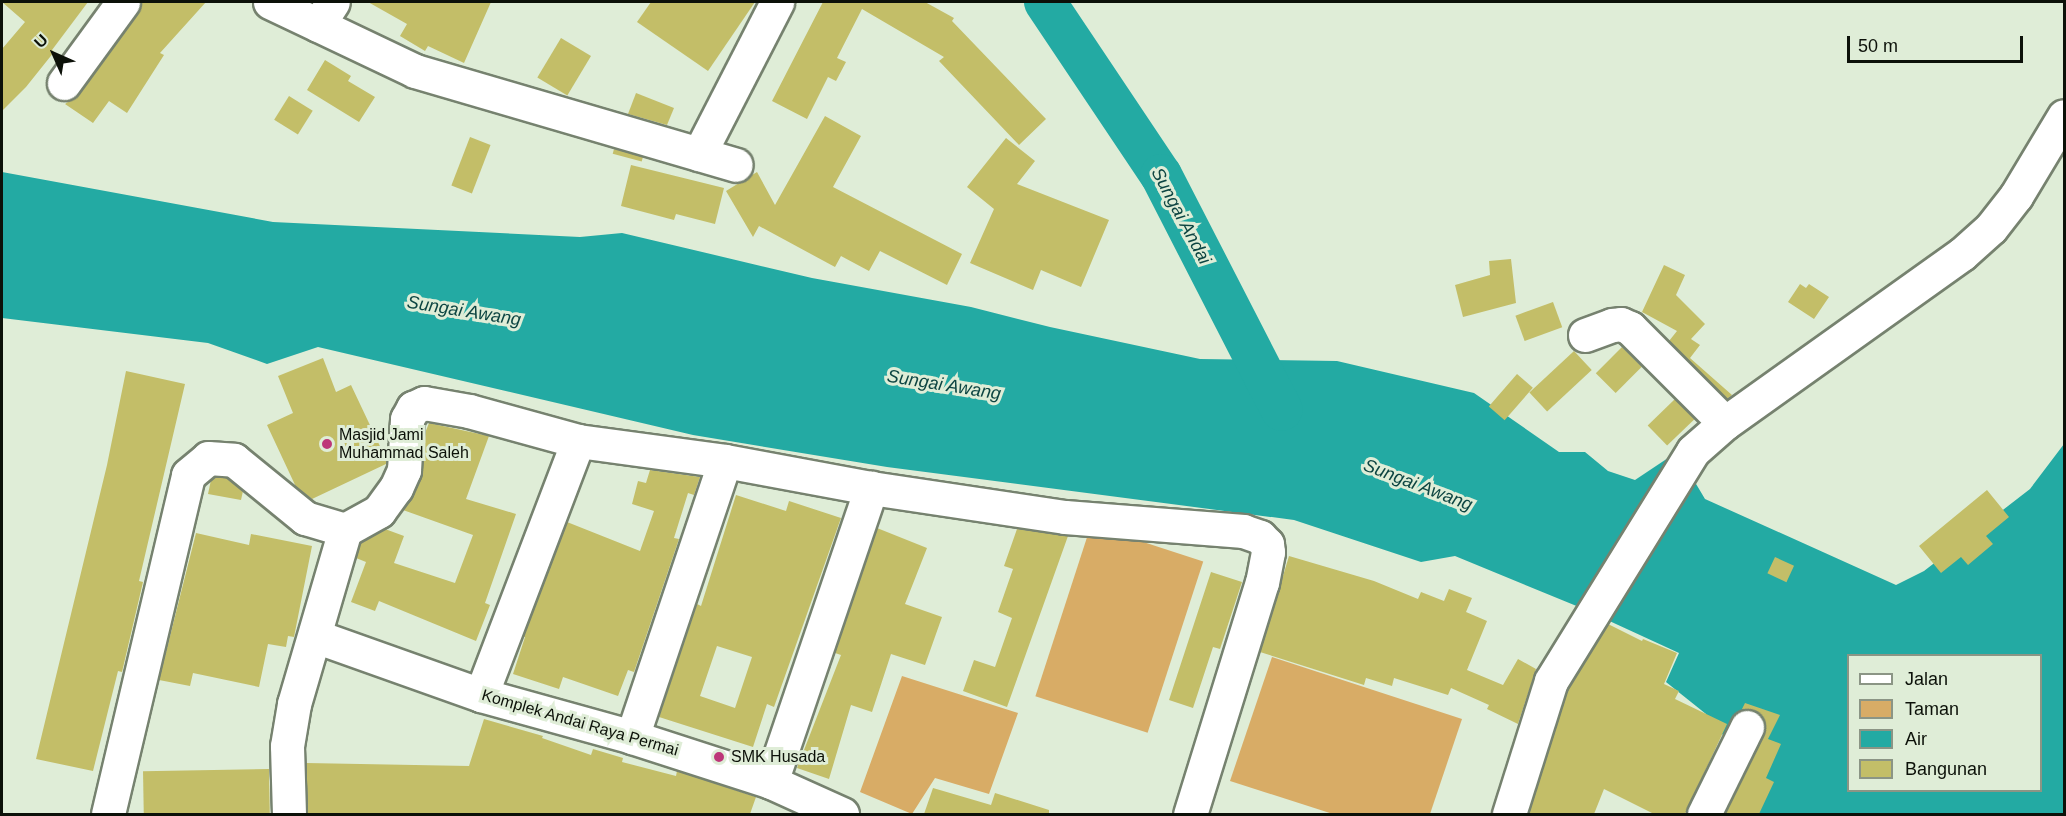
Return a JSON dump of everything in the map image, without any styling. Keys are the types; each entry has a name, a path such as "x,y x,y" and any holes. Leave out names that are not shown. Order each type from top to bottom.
{"street":[{"path":"64,83 123,2"},
{"path":"270,2 326,13 415,71 736,165"},
{"path":"699,154 777,2"},
{"path":"1509,814 1540,707 1551,681 1693,451 1725,423 1962,254 1991,228 2016,196 2064,116"},
{"path":"1585,335 1612,325 1621,324 1630,328 1725,423"},
{"path":"289,814 287,746 294,704 345,530 379,511 396,488 404,470 407,419 412,408 424,403 469,411 578,441 725,461 871,488 1065,517 1243,531 1265,540 1268,552 1262,582 1190,814"},
{"path":"482,695 578,441"},
{"path":"108,814 188,475 208,458 234,460 305,518 345,530"},
{"path":"632,737 725,461"},
{"path":"771,782 871,488"},
{"name":"Komplek Andai Raya Permai","path":"315,636 482,695 632,737 771,782 842,814"},
{"path":"1704,814 1747,727"}],"green space":[{"path":"1091,525 1203,561 1148,733 1035,696"},
{"path":"1272,657 1462,719 1430,814 1333,814 1230,781"},
{"path":"902,676 1018,713 989,794 935,778 912,814 860,792"}],"water":[{"name":"Sungai Awang","path":"2,172 273,222 580,237 622,233 812,278 971,307 1050,327 1200,359 1337,361 1474,393 1559,452 1585,452 1608,471 1635,480 1677,452 1705,499 1896,585 1924,571 2030,489 2064,444 2064,814 1746,814 1766,752 1704,727 1706,714 1666,682 1679,653 1579,607 1455,556 1421,562 1294,520 887,467 693,435 318,347 267,364 208,343 2,318"}],"building":[{"path":"2,2 88,2 52,50 54,52 26,87 2,111 2,49 25,22"},
{"path":"141,2 206,2 160,53 164,55 127,113 109,101 93,123 65,104 79,94 138,13"},
{"path":"368,2 491,2 464,63 428,46 425,51 400,36 407,24"},
{"path":"651,2 755,2 708,71 637,22"},
{"path":"823,2 925,2 954,18 952,21 1046,119 1019,145 939,61 944,57 862,9 837,58 846,62 836,81 828,77 807,119 772,101"},
{"path":"561,38 591,56 567,95 537,77"},
{"path":"325,60 351,76 348,81 375,97 359,122 307,90"},
{"path":"636,93 674,108 667,125 628,114"},
{"path":"289,96 313,111 298,135 274,120"},
{"path":"825,116 861,136 833,187 962,254 947,285 880,251 869,271 841,256 835,267 759,226 753,237 726,191 757,172 775,205"},
{"path":"470,137 491,145 472,193 451,186"},
{"path":"1006,138 1035,161 1017,184 1109,220 1081,287 1041,270 1033,290 970,263 994,209 967,187"},
{"path":"614,149 643,157 642,162 613,154"},
{"path":"631,165 724,188 715,224 676,214 674,220 621,206"},
{"path":"1511,259 1516,303 1463,317 1455,285 1490,275 1489,261"},
{"path":"1664,265 1685,275 1676,295 1705,324 1691,339 1700,345 1690,358 1732,395 1727,399 1669,341 1677,331 1642,312"},
{"path":"1800,284 1806,288 1809,284 1829,297 1814,319 1788,302"},
{"path":"1553,302 1562,327 1525,341 1515,316"},
{"path":"1622,347 1642,367 1616,393 1596,373"},
{"path":"1574,351 1592,370 1547,412 1529,393"},
{"name":"Masjid Jami Muhammad Saleh","path":"323,358 336,392 351,385 386,459 386,464 312,499 296,487 267,425 293,413 278,376"},
{"path":"126,371 185,384 139,581 143,582 122,672 118,671 93,771 36,759 107,465"},
{"path":"1517,374 1533,388 1505,420 1489,406"},
{"path":"1675,399 1694,419 1667,446 1648,425"},
{"path":"429,423 489,436 466,499 516,514 485,603 490,605 476,641 379,601 375,611 351,602 366,562 356,558 361,543 385,529 404,536 394,563 455,583 473,535 403,510 421,477 425,433"},
{"path":"650,470 700,477 694,495 688,493 674,538 679,539 634,672 628,670 618,696 563,677 559,689 513,674 525,637 523,637 567,522 640,551 654,511 632,504 638,481 646,483"},
{"path":"214,477 227,478 243,491 241,500 208,494 211,480"},
{"path":"1987,490 2009,517 1986,536 1993,544 1968,565 1961,557 1941,573 1919,546"},
{"path":"736,495 786,511 789,501 841,518 774,707 767,704 753,747 659,717 697,604 701,606","holes":["717,646 752,657 735,708 700,696"]},
{"path":"877,528 927,548 905,604 942,617 925,665 891,654 872,712 851,705 829,779 797,768 841,655 835,653"},
{"path":"1017,529 1068,536 1007,707 963,691 974,660 995,667 1012,618 998,612 1013,569 1004,566"},
{"path":"196,533 249,545 251,534 312,546 294,637 288,636 286,647 268,644 259,687 193,673 190,686 159,680"},
{"path":"1289,556 1374,581 1418,599 1421,592 1444,601 1449,589 1472,598 1466,612 1487,621 1467,670 1503,685 1518,659 1536,669 1518,724 1487,709 1489,705 1451,688 1448,695 1394,678 1392,686 1366,678 1364,685 1260,652"},
{"path":"1775,557 1794,566 1786,582 1767,573"},
{"path":"1211,572 1242,582 1220,649 1213,647 1193,708 1169,700"},
{"path":"1608,624 1642,641 1643,639 1677,653 1664,684 1679,691 1675,699 1727,724 1685,814 1654,814 1604,789 1594,814 1528,814 1568,689"},
{"path":"1745,703 1780,715 1768,739 1781,744 1766,778 1774,782 1759,814 1725,814 1766,726 1763,717 1756,711 1742,709"},
{"path":"484,719 543,736 542,738 591,755 593,749 623,758 622,762 676,776 677,771 756,797 750,814 308,814 306,763 469,766"},
{"path":"269,769 270,814 144,814 143,771"},
{"path":"933,788 991,805 995,793 1049,810 1049,814 924,814"}],"waterway":[{"name":"Sungai Andai","path":"1045,2 1161,175 1282,410"}],"place":[{"name":"Masjid Jami Muhammad Saleh","path":"327,444"},
{"name":"SMK Husada","path":"719,757"}]}
